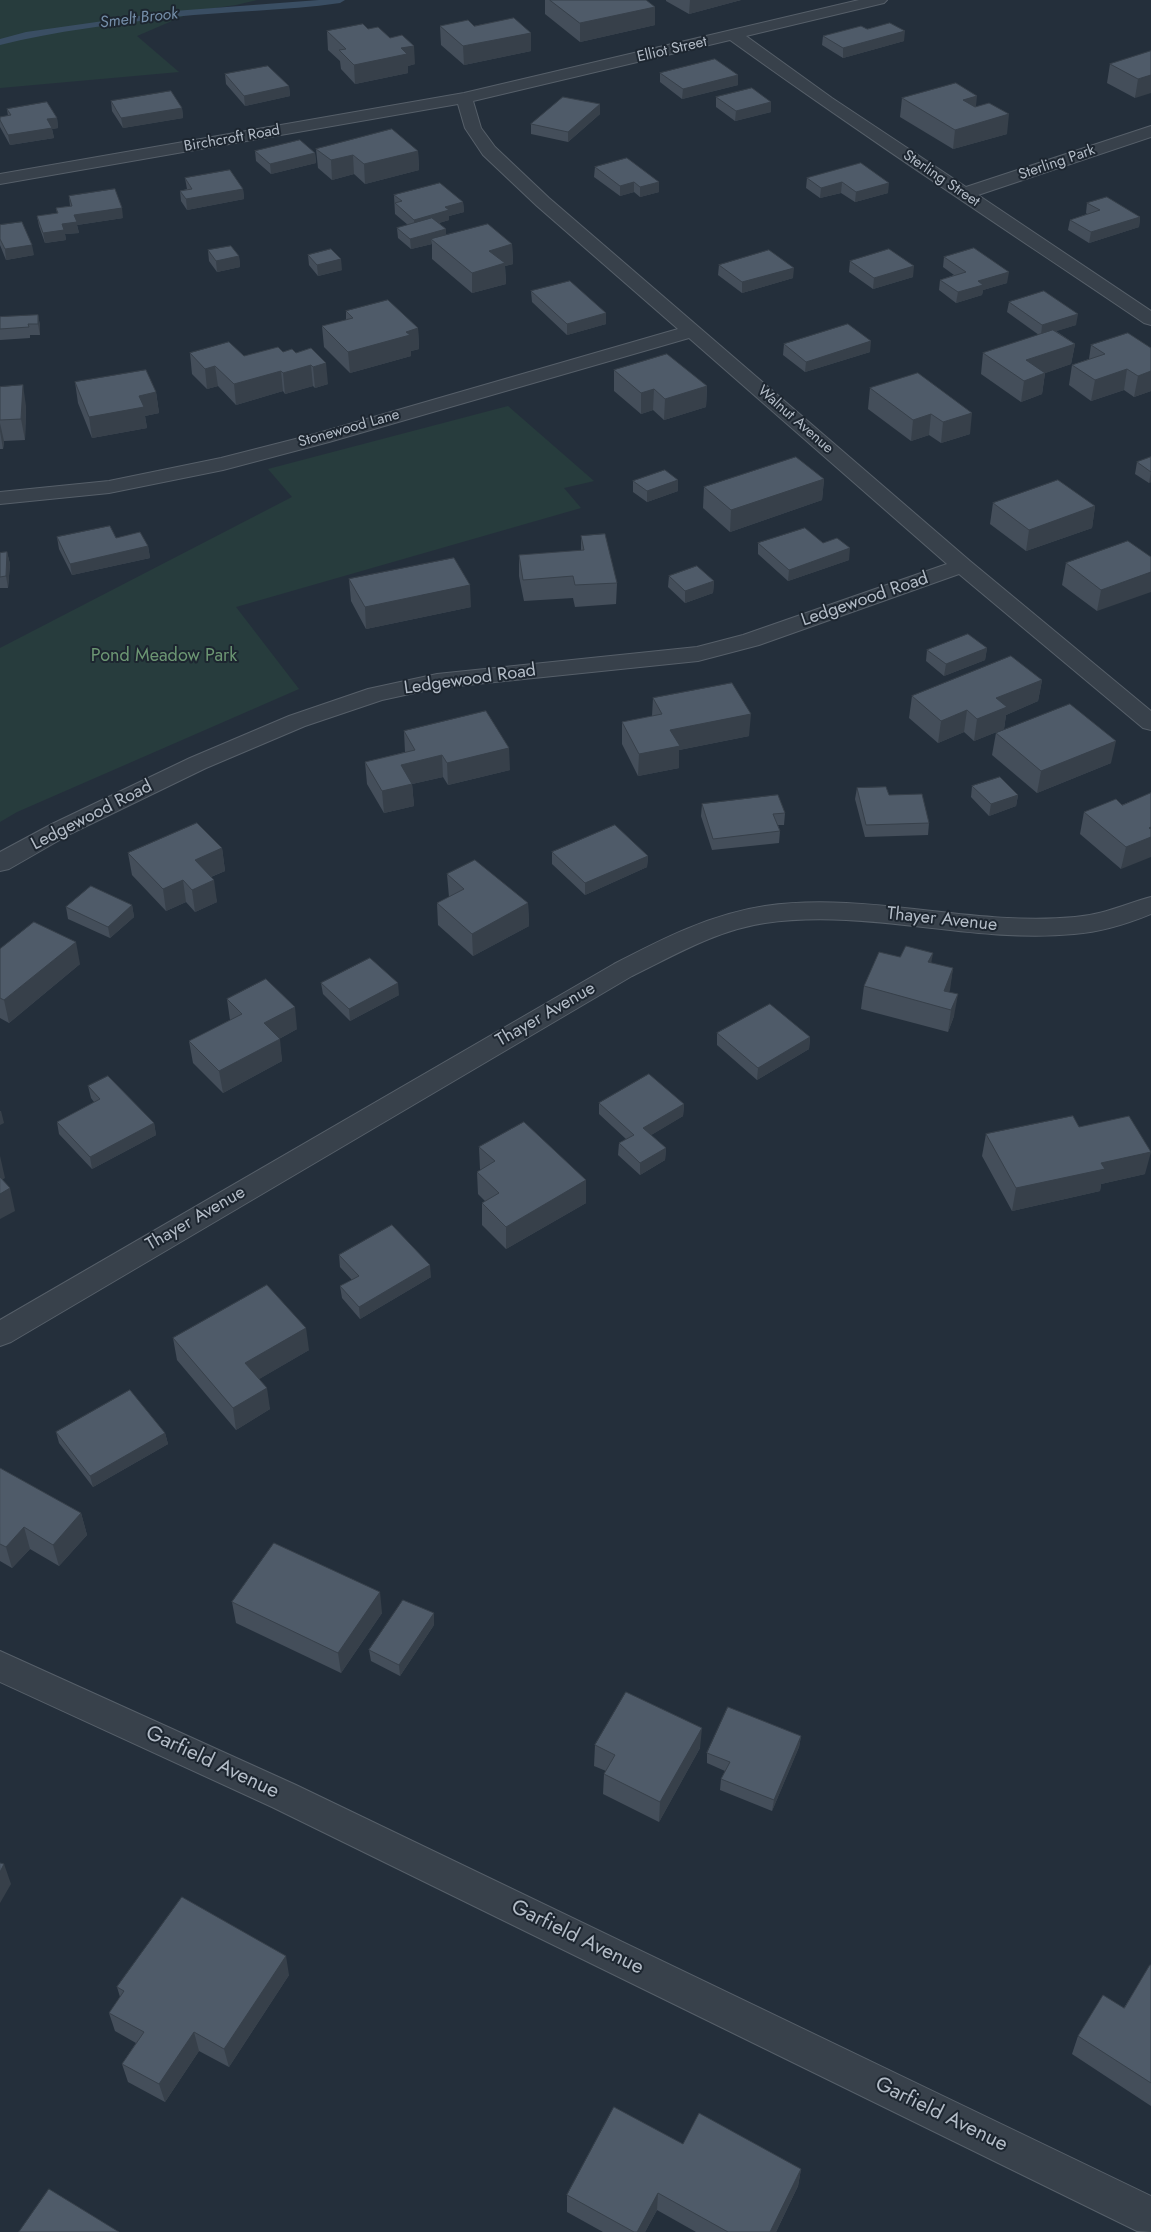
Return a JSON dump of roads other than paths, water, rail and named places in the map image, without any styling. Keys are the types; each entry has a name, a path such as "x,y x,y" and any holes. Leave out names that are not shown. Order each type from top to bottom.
{"street":[{"name":"Elliot Street","path":"464,98 879,0"},
{"name":"Sterling Street","path":"734,35 826,102 1151,319"},
{"name":"Birchcroft Road","path":"0,179 464,98"},
{"name":"Walnut Avenue","path":"464,98 473,128 488,151 543,202 962,566 1151,722"},
{"name":"Sterling Park","path":"963,194 1151,131"},
{"name":"Stonewood Lane","path":"0,498 109,487 224,464 322,438 692,331"},
{"name":"Ledgewood Road","path":"0,863 61,829 198,763 297,721 376,694 437,681 482,675 698,654 751,640 962,566"},
{"name":"Thayer Avenue","path":"0,1334 614,975 678,942 720,925 767,914 823,912 878,914 1018,927 1075,926 1127,915 1151,905"},
{"name":"Garfield Avenue","path":"0,1666 284,1796 1151,2217"}],"waterway":[{"name":"Smelt Brook","path":"0,42 26,35 174,14 298,6 340,0"}],"park label":[{"name":"Pond Meadow Park","path":"164,657"}]}
